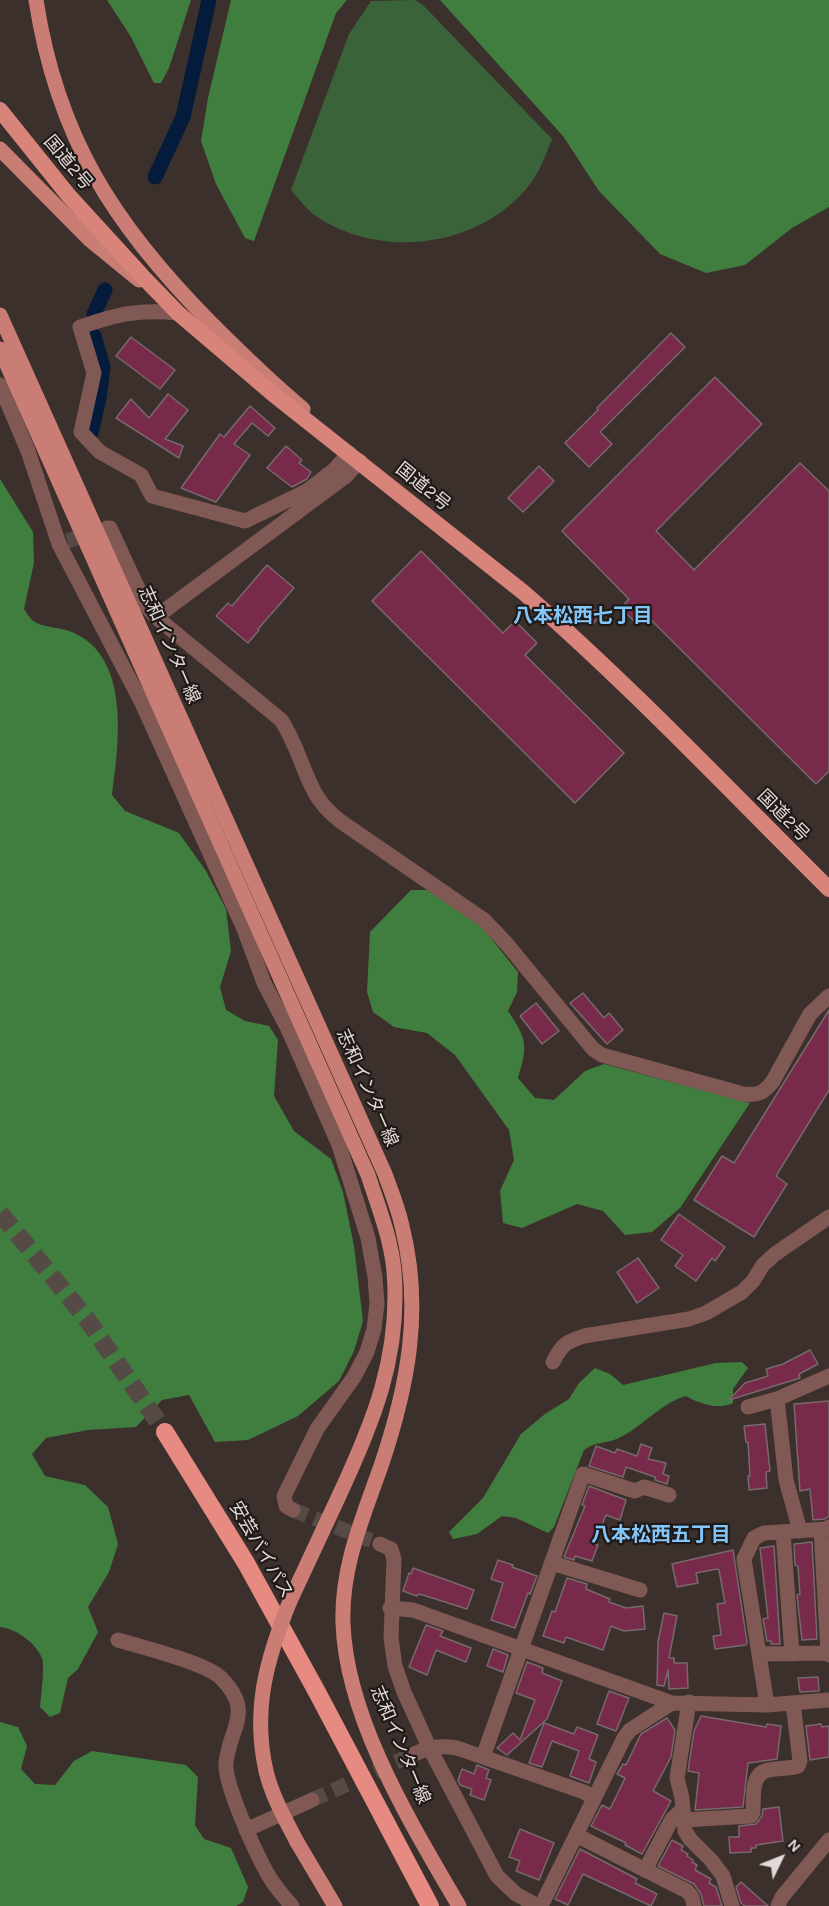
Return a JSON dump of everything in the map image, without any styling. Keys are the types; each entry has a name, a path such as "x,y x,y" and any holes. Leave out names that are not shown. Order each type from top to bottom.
{"highway":[{"name":"国道2号","path":"0,110 77,205 178,313 264,386 523,592 562,626 649,709 829,889"},
{"name":"安芸バイパス","path":"165,1432 246,1563 430,1906"},
{"name":"安芸バイパス","path":"317,1692 379,1834 417,1906"}],"main road":[{"path":"36,0 41,33 56,88 84,158 118,216 158,267 234,346 392,487"},
{"path":"0,149 90,240 178,313"},
{"name":"志和インター線","path":"0,315 385,1174 402,1225 410,1270 412,1314 403,1395 355,1539 348,1568 343,1624 353,1680 366,1724 403,1807 459,1906"},
{"name":"志和インター線","path":"0,349 368,1174 385,1225 394,1269 396,1313 392,1353 383,1390 354,1465 275,1637 261,1703 262,1738 267,1771 279,1808 335,1906"}],"street":[{"path":"178,313 152,310 116,315 80,327 94,373 81,432 100,452 141,475 152,496 245,521 307,491 354,457"},
{"path":"0,385 63,542 141,701 244,929 264,983 288,1029 339,1145 368,1238 377,1304 374,1329 367,1352 354,1377 317,1429 284,1496 286,1506 292,1510"},
{"path":"156,617 346,476 354,457"},
{"path":"107,528 110,528 146,606 156,617 280,720 289,732 315,793 325,807 340,821 484,920 506,943 593,1049 602,1055 756,1096 765,1091 773,1081 810,1014 829,996"},
{"path":"553,1362 561,1346 584,1336 689,1319 706,1313 742,1292 753,1281 763,1265 775,1254 829,1216"},
{"path":"748,1407 777,1399 829,1376"},
{"path":"777,1399 786,1480 800,1531"},
{"path":"483,1756 583,1474 635,1491 644,1487 669,1495"},
{"path":"760,1654 828,1654 825,1528 764,1533 754,1538 744,1559 767,1705"},
{"path":"783,1532 792,1654"},
{"path":"380,1544 391,1549 394,1559 390,1638 395,1666 404,1692 429,1747 497,1876 516,1894 538,1906 624,1738 630,1730 672,1702"},
{"path":"552,1563 640,1590"},
{"path":"390,1608 413,1610 672,1702 767,1705 829,1700"},
{"path":"118,1640 203,1667 219,1676 229,1688 237,1704 238,1722 225,1764 231,1789 246,1830 268,1875 292,1906"},
{"path":"689,1702 677,1778 685,1831 723,1875 732,1906"},
{"path":"645,1870 672,1819 684,1815 751,1816 755,1780 759,1774 768,1770 798,1766 800,1761 793,1703"},
{"path":"414,1754 429,1747 457,1748 584,1792 594,1798"},
{"path":"246,1830 312,1800"},
{"path":"576,1835 687,1891 692,1897 694,1906"},
{"path":"778,1906 782,1897 829,1840"}],"green space":[{"path":"107,0 191,0 169,68 161,83 154,83 131,37"},
{"path":"231,0 347,0 336,13 254,241 245,238 216,184 201,141 208,98"},
{"path":"415,0 423,5 552,139 541,165 527,188 506,209 481,224 454,235 425,241 395,242 366,238 338,229 313,214 291,190 349,34 371,1"},
{"path":"440,0 829,0 829,207 792,228 745,265 706,273 660,254 599,191 563,136"},
{"path":"0,479 33,532 34,563 24,609 36,623 72,632 91,644 104,661 112,681 117,703 118,727 112,795 125,811 179,833 206,871 226,909 231,951 220,987 226,1010 245,1021 269,1026 278,1040 274,1096 294,1131 331,1159 343,1192 354,1246 363,1321 354,1351 339,1381 298,1416 248,1440 215,1442 189,1395 162,1400 136,1427 88,1430 46,1438 32,1454 45,1476 85,1485 108,1507 118,1544 109,1572 88,1607 98,1632 78,1669 68,1678 60,1713 50,1717 40,1707 43,1667 39,1652 18,1633 0,1627"},
{"path":"411,890 427,890 482,927 518,972 517,992 508,1011 524,1043 518,1078 535,1098 554,1100 585,1071 604,1064 750,1103 680,1208 652,1232 625,1235 603,1211 577,1204 522,1228 503,1223 500,1191 514,1160 509,1130 455,1055 427,1033 394,1027 373,1012 367,992 370,932"},
{"path":"742,1362 748,1368 733,1389 733,1403 721,1406 709,1405 686,1396 660,1409 619,1438 592,1445 584,1450 554,1527 548,1533 516,1518 502,1516 477,1534 453,1539 449,1532 483,1498 521,1434 545,1414 569,1399 579,1383 595,1368 610,1374 623,1385 716,1363"},
{"path":"0,1722 18,1727 27,1746 21,1769 35,1784 55,1785 74,1761 92,1751 186,1765 198,1777 195,1825 204,1839 231,1848 248,1887 243,1902 236,1906 0,1906"}],"building":[{"path":"671,333 685,347 600,432 612,444 589,467 565,443"},
{"path":"131,337 175,370 160,389 116,356"},
{"path":"715,377 762,424 656,531 694,570 800,463 829,491 829,771 816,784 647,616 638,625 621,608 629,599 562,531"},
{"path":"168,394 188,410 165,439 183,446 179,458 116,418 131,399 149,418"},
{"path":"250,406 275,428 268,436 252,423 234,444 250,455 216,502 181,488 220,434 224,437"},
{"path":"286,446 302,460 299,463 311,472 307,479 292,487 267,468"},
{"path":"539,466 554,481 523,512 508,498"},
{"path":"421,551 503,633 515,621 537,643 525,655 624,753 575,803 372,601"},
{"path":"267,565 294,588 248,643 216,616 228,603 232,606"},
{"path":"592,608 600,616 592,625 583,617"},
{"path":"583,993 604,1018 609,1013 623,1030 607,1044 570,1003"},
{"path":"536,1003 559,1031 542,1044 520,1016"},
{"path":"829,1010 829,1090 776,1176 787,1184 754,1237 694,1200 722,1156 734,1163"},
{"path":"679,1214 725,1247 715,1261 712,1258 696,1281 675,1266 683,1255 661,1240"},
{"path":"638,1258 659,1288 637,1303 617,1272"},
{"path":"810,1350 818,1364 799,1374 800,1378 729,1400 745,1383 768,1376 766,1369 783,1364"},
{"path":"829,1401 829,1516 825,1519 813,1520 810,1489 800,1491 794,1404"},
{"path":"765,1424 770,1471 766,1472 767,1488 749,1490 748,1442 746,1442 744,1426"},
{"path":"641,1444 652,1448 648,1459 666,1463 663,1474 669,1476 667,1484 655,1480 655,1477 626,1467 623,1477 589,1466 596,1446 615,1453 617,1449 637,1456"},
{"path":"589,1486 626,1500 620,1520 606,1515 594,1544 598,1545 592,1561 575,1556 574,1560 564,1557 585,1506 582,1505"},
{"path":"812,1542 817,1639 802,1640 797,1595 800,1594 798,1566 795,1565 794,1544"},
{"path":"774,1546 780,1644 771,1644 771,1641 767,1641 763,1619 768,1618 760,1548"},
{"path":"733,1550 747,1642 746,1645 715,1649 713,1636 721,1635 717,1604 725,1603 719,1570 696,1573 698,1583 677,1587 672,1564"},
{"path":"498,1560 537,1576 515,1628 491,1620 503,1583 491,1579"},
{"path":"413,1568 474,1590 467,1609 403,1591"},
{"path":"567,1578 587,1584 586,1589 610,1599 609,1602 626,1608 643,1606 645,1629 624,1631 611,1626 603,1650 566,1637 564,1643 543,1636 552,1611 555,1612"},
{"path":"664,1613 677,1616 669,1658 674,1658 674,1663 687,1663 688,1688 669,1689 668,1670 664,1686 657,1685 658,1642"},
{"path":"426,1625 443,1631 440,1636 471,1648 466,1662 436,1650 427,1675 409,1667"},
{"path":"493,1649 508,1655 503,1672 487,1666"},
{"path":"527,1662 543,1668 542,1673 562,1681 547,1719 507,1755 497,1748 513,1733 520,1740 535,1700 516,1693"},
{"path":"818,1677 819,1691 800,1692 798,1678"},
{"path":"609,1691 629,1698 616,1731 597,1724"},
{"path":"701,1716 766,1727 767,1724 781,1726 777,1759 748,1763 743,1807 695,1810 699,1773 688,1771 694,1731"},
{"path":"667,1718 675,1730 671,1757 653,1791 671,1801 642,1854 625,1845 626,1843 591,1826 602,1805 610,1809 625,1778 617,1774 623,1764 626,1765 641,1734"},
{"path":"544,1723 574,1734 577,1727 598,1735 589,1759 596,1762 589,1783 570,1776 579,1751 552,1741 542,1767 529,1763"},
{"path":"821,1724 822,1727 829,1726 829,1757 810,1760 806,1726"},
{"path":"477,1765 489,1770 486,1778 491,1780 484,1800 470,1795 472,1789 460,1785 458,1780 462,1769 474,1774"},
{"path":"779,1807 783,1841 756,1845 756,1848 751,1848 751,1852 730,1853 729,1837 739,1837 739,1826 756,1824 762,1816 763,1809"},
{"path":"520,1829 554,1843 539,1880 516,1871 520,1861 509,1857"},
{"path":"672,1840 683,1846 681,1850 688,1854 687,1856 697,1865 695,1870 711,1879 709,1883 716,1887 722,1906 704,1906 701,1894 694,1884 658,1866"},
{"path":"580,1849 637,1879 635,1883 657,1894 651,1906 583,1874 568,1905 555,1899"},
{"path":"741,1882 768,1906 745,1906 741,1903 736,1887"}],"waterway":[{"path":"155,177 183,117 209,0"},
{"path":"94,314 105,290"},
{"path":"91,433 103,367 94,336"}],"tunnel":[{"path":"67,541 96,532"},
{"path":"0,1213 86,1318 165,1432"},
{"path":"293,1510 380,1544"},
{"path":"312,1800 414,1754"}],"district":[{"name":"八本松西七丁目","path":"583,616"},
{"name":"八本松西五丁目","path":"661,1535"}]}
